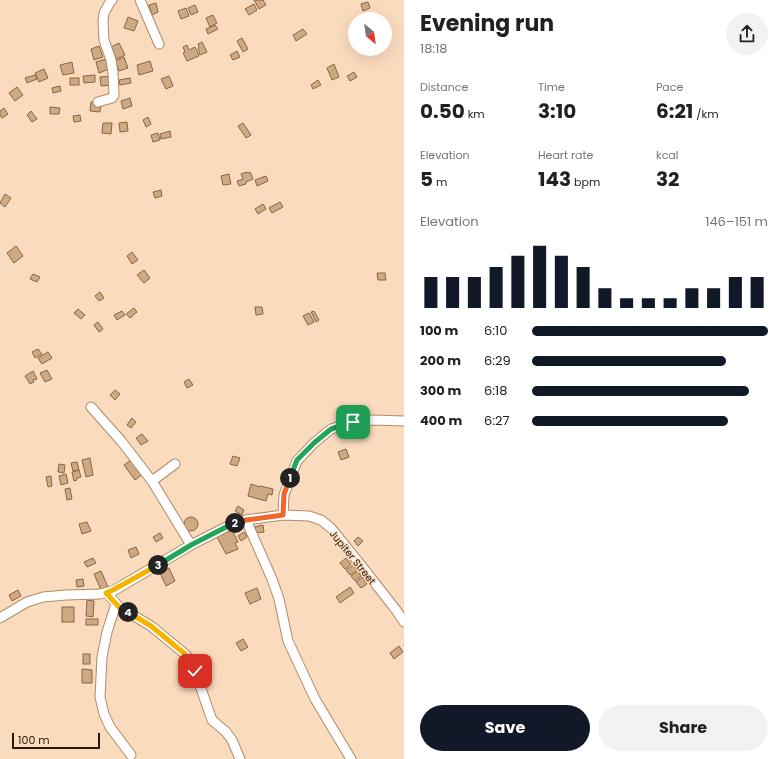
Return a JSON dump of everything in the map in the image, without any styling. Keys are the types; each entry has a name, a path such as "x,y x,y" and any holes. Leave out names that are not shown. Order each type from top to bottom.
{"street":[{"path":"98,102 112,98 114,95 113,73 111,60 104,40 103,21 104,13 112,0"},
{"path":"140,0 159,44"},
{"path":"92,407 122,442 152,481 191,545"},
{"path":"283,515 284,494 297,460 331,429 353,422 373,420 404,421"},
{"path":"152,481 175,464"},
{"name":"Jupiter Street","path":"0,618 27,602 43,597 66,594 106,593 191,545 230,525 246,520 283,515 309,516 321,520 331,528 364,569 400,608 404,622"},
{"path":"246,520 272,578 288,640 315,699 351,759"},
{"path":"106,593 119,607 151,626 185,654 192,663 212,720 226,732 232,740 240,759"},
{"path":"116,604 107,632 102,657 100,697 104,714 110,727 132,755"}],"building":[{"path":"254,0 263,0 266,5 259,9"},
{"path":"368,2 370,8 363,11 361,4"},
{"path":"156,3 158,12 152,15 149,5"},
{"path":"254,4 257,10 249,15 245,9"},
{"path":"195,5 198,12 191,15 188,8"},
{"path":"186,8 189,16 181,19 178,11"},
{"path":"213,15 217,23 210,27 206,18"},
{"path":"128,17 138,21 134,31 124,28"},
{"path":"215,25 218,29 208,34 206,29"},
{"path":"303,29 307,34 296,41 293,35"},
{"path":"242,38 248,49 243,52 237,41"},
{"path":"202,42 207,52 200,55 198,44"},
{"path":"119,43 125,55 116,59 111,47"},
{"path":"187,45 189,50 195,47 199,56 187,61 183,53 185,52 183,47"},
{"path":"99,46 103,57 94,60 91,49"},
{"path":"237,51 240,57 233,60 230,55"},
{"path":"124,57 128,68 119,71 115,61"},
{"path":"106,59 109,69 99,73 96,62"},
{"path":"150,61 153,71 139,75 137,65"},
{"path":"72,62 74,73 63,75 60,65"},
{"path":"334,64 339,77 332,80 327,68"},
{"path":"44,69 48,78 39,82 35,73"},
{"path":"354,72 357,77 350,81 347,76"},
{"path":"35,75 37,79 27,83 25,78"},
{"path":"95,75 95,82 84,83 83,76"},
{"path":"111,76 112,85 101,86 100,77"},
{"path":"169,76 173,86 166,89 161,79"},
{"path":"70,78 79,78 79,85 70,85"},
{"path":"130,78 131,83 120,85 119,80"},
{"path":"318,80 321,85 313,89 311,85"},
{"path":"60,86 61,91 53,93 52,88"},
{"path":"17,87 23,95 15,101 9,93"},
{"path":"130,98 132,106 123,109 121,101"},
{"path":"91,102 101,103 100,112 90,111"},
{"path":"50,107 60,108 59,114 50,114"},
{"path":"4,108 8,114 2,118 0,111"},
{"path":"31,111 37,119 32,122 27,115"},
{"path":"80,115 81,121 74,122 73,116"},
{"path":"148,117 151,124 146,127 143,120"},
{"path":"127,122 128,131 120,132 119,123"},
{"path":"103,123 112,123 111,134 102,133"},
{"path":"243,123 251,135 246,138 238,126"},
{"path":"170,131 171,137 161,139 160,134"},
{"path":"158,133 160,140 153,142 151,135"},
{"path":"250,172 253,179 246,182 246,184 239,186 237,181 243,179 241,174"},
{"path":"229,174 231,184 223,185 221,176"},
{"path":"266,176 268,181 257,186 255,180"},
{"path":"161,190 162,196 155,198 153,192"},
{"path":"5,194 11,198 5,207 0,203"},
{"path":"280,202 283,207 272,213 269,208"},
{"path":"263,204 266,209 258,214 255,209"},
{"path":"16,246 23,256 14,263 7,253"},
{"path":"132,252 138,260 132,264 127,256"},
{"path":"144,270 150,278 144,283 137,275"},
{"path":"377,273 385,273 386,280 378,280"},
{"path":"33,274 40,277 37,282 30,279"},
{"path":"100,292 104,298 99,301 95,296"},
{"path":"255,307 262,307 263,314 256,315"},
{"path":"134,308 137,312 130,318 126,314"},
{"path":"78,309 85,315 81,319 74,313"},
{"path":"122,311 125,315 117,320 114,315"},
{"path":"314,311 319,320 316,322 311,312"},
{"path":"309,313 314,322 308,325 303,316"},
{"path":"98,322 103,329 99,332 94,325"},
{"path":"38,349 42,354 35,358 32,352"},
{"path":"48,352 52,358 42,364 38,358"},
{"path":"47,370 52,379 45,382 40,373"},
{"path":"33,371 37,379 33,380 34,382 30,384 25,376"},
{"path":"189,379 193,385 187,388 184,382"},
{"path":"115,390 120,394 115,400 110,395"},
{"path":"132,418 136,422 131,428 127,425"},
{"path":"142,434 148,441 141,445 136,438"},
{"path":"346,449 349,457 341,460 338,452"},
{"path":"233,456 240,458 237,466 230,464"},
{"path":"90,458 93,475 86,477 82,460"},
{"path":"132,459 143,474 135,480 124,465"},
{"path":"77,462 79,470 73,471 71,463"},
{"path":"59,464 65,465 64,473 58,472"},
{"path":"79,470 81,477 74,481 72,472"},
{"path":"66,474 68,483 61,485 59,476"},
{"path":"51,476 52,486 48,487 46,477"},
{"path":"251,484 273,489 272,495 268,494 266,501 248,496"},
{"path":"70,488 72,499 67,500 65,489"},
{"path":"238,506 244,510 242,515 235,511"},
{"path":"191,517 196,519 198,524 196,529 191,531 186,529 184,524 186,519"},
{"path":"87,522 91,531 82,534 79,524"},
{"path":"263,525 264,532 255,533 254,527"},
{"path":"232,530 238,542 235,543 238,549 226,554 217,537"},
{"path":"244,532 247,537 241,541 238,536"},
{"path":"160,533 163,538 156,542 153,537"},
{"path":"358,537 363,541 358,546 354,541"},
{"path":"136,547 139,554 131,558 128,550"},
{"path":"93,558 96,563 87,567 84,562"},
{"path":"346,558 351,564 345,569 340,563"},
{"path":"353,565 357,570 350,575 346,570"},
{"path":"169,568 175,581 166,586 160,573"},
{"path":"101,571 108,587 101,590 94,574"},
{"path":"358,571 361,576 355,581 351,576"},
{"path":"362,577 367,584 361,588 356,582"},
{"path":"83,579 84,586 77,587 76,580"},
{"path":"350,587 354,593 340,603 336,597"},
{"path":"257,588 261,599 250,604 245,593"},
{"path":"18,590 21,596 12,601 9,595"},
{"path":"87,600 94,601 93,617 86,616"},
{"path":"62,607 74,607 74,622 62,622"},
{"path":"86,619 98,619 98,625 86,625"},
{"path":"243,639 248,647 241,651 236,643"},
{"path":"399,646 403,652 394,659 390,653"},
{"path":"83,654 90,654 90,664 83,664"},
{"path":"82,669 92,670 92,683 82,683"}],"route":[{"path":"195,671 192,663 185,654 151,626 119,607 106,593 191,545 230,525 246,520 283,515 284,494 297,460 331,429 353,422"}]}
